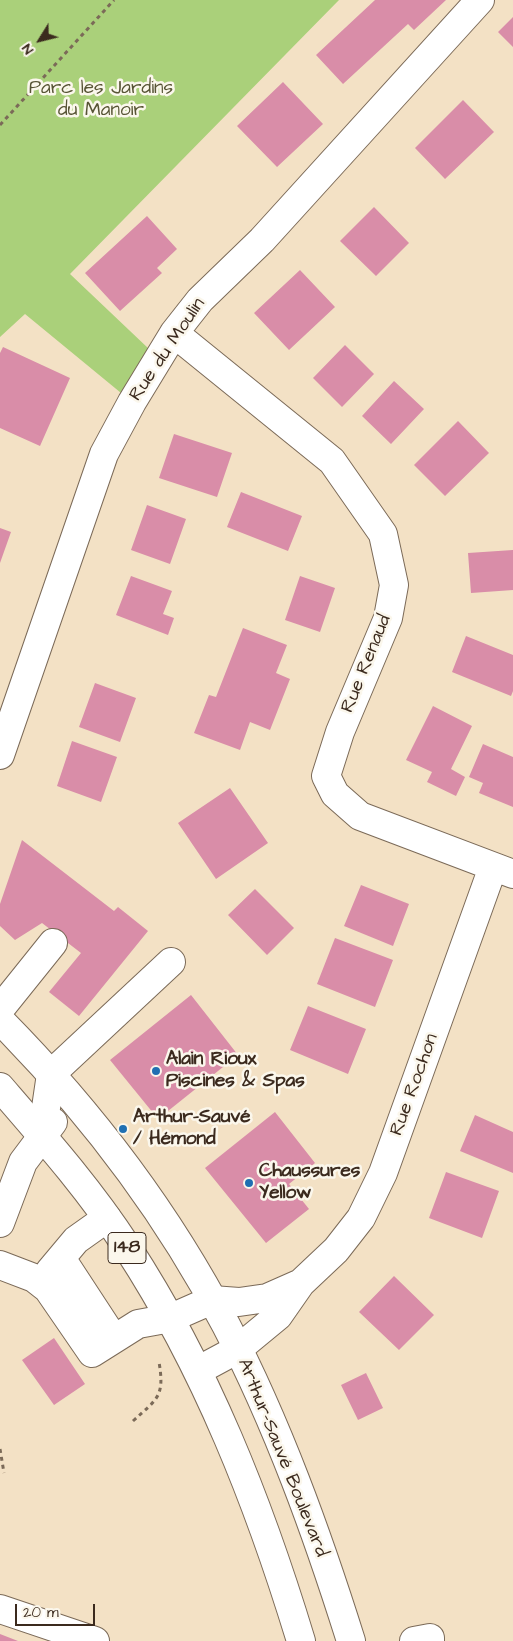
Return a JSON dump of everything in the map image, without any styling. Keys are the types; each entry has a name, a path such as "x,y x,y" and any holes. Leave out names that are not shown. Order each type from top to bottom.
{"street":[{"name":"Rue du Moulin","path":"0,755 104,454 132,402 174,333 200,300 262,240 480,0"},
{"name":"Rue Renaud","path":"174,333 332,462 382,534 394,585 388,618 340,732 326,776 335,794 360,816 503,870"},
{"name":"Rue Rochon","path":"199,1370 238,1350 278,1316 301,1283 349,1234 372,1199 503,870"},
{"path":"0,1009 53,943"},
{"path":"42,1135 51,1074 171,962"},
{"name":"Arthur-Sauvé Boulevard","path":"0,1020 51,1074 102,1133 144,1192 212,1300 238,1350 287,1461 351,1641"},
{"name":"148","path":"0,1087 42,1135 107,1218 171,1318 199,1370 218,1412 252,1499 301,1641"},
{"path":"0,1223 18,1172 42,1135 73,1099"},
{"path":"41,1282 80,1236 107,1218"},
{"path":"61,1258 114,1338"},
{"path":"0,1265 41,1282 48,1289 92,1352 138,1324 171,1318 212,1300"},
{"name":"Rue Rochon","path":"212,1300 239,1302 267,1298 301,1283"},
{"path":"0,1609 95,1641"},
{"path":"414,1641 430,1638 430,1641"}],"path":[{"path":"0,124 114,0"},
{"path":"133,1421 157,1399 161,1383 159,1362"},
{"path":"0,1449 4,1473"}],"green space":[{"name":"Parc les Jardins du Manoir","path":"0,0 339,0 70,274 149,349 132,402 25,314 0,337"}],"building":[{"path":"375,0 446,0 414,30 408,24 343,84 316,55"},
{"path":"513,17 513,47 498,32"},
{"path":"283,82 323,124 277,167 237,126"},
{"path":"463,100 494,132 445,179 415,148"},
{"path":"374,207 409,243 376,276 340,241"},
{"path":"147,216 177,249 157,268 162,273 120,311 85,273"},
{"path":"300,270 335,307 289,350 254,313"},
{"path":"345,345 374,374 342,407 313,378"},
{"path":"3,347 70,378 40,446 0,428 0,353"},
{"path":"394,381 424,409 391,444 362,416"},
{"path":"458,421 489,453 445,496 414,465"},
{"path":"174,434 232,453 217,497 159,478"},
{"path":"241,492 302,516 288,551 227,527"},
{"path":"147,505 186,519 170,564 131,550"},
{"path":"0,528 11,532 0,563"},
{"path":"513,550 513,590 471,593 468,553"},
{"path":"131,576 172,591 163,614 174,618 168,635 116,615"},
{"path":"300,576 335,588 320,632 285,620"},
{"path":"243,628 287,645 276,673 290,679 270,730 250,722 240,750 194,733 209,695 216,697"},
{"path":"466,636 513,655 513,691 511,696 452,672"},
{"path":"95,683 136,698 120,742 79,727"},
{"path":"433,706 472,726 451,769 465,777 456,796 427,782 432,772 406,760"},
{"path":"72,741 117,757 101,802 57,786"},
{"path":"483,744 513,757 513,807 479,793 483,783 469,777"},
{"path":"230,788 268,843 216,879 178,823"},
{"path":"22,840 114,911 118,907 148,931 79,1016 49,992 81,953 42,923 15,940 0,926 0,904"},
{"path":"361,885 409,904 393,946 344,926"},
{"path":"255,889 294,928 267,955 228,915"},
{"path":"335,938 393,960 375,1007 317,984"},
{"path":"191,995 238,1055 158,1119 110,1060"},
{"path":"308,1006 366,1029 348,1074 290,1050"},
{"path":"275,1112 315,1163 289,1184 309,1209 266,1243 205,1168"},
{"path":"475,1115 513,1132 513,1173 460,1151"},
{"path":"446,1172 499,1191 482,1238 429,1218"},
{"path":"394,1276 434,1315 399,1350 359,1312"},
{"path":"54,1338 85,1384 54,1405 22,1360"},
{"path":"366,1373 383,1408 358,1420 341,1385"},
{"path":"0,1634 18,1641 0,1641"}],"place":[{"name":"Alain Rioux Piscines & Spas","path":"156,1071"},
{"name":"Arthur-Sauvé / Hémond","path":"123,1129"},
{"name":"Chaussures Yellow","path":"249,1183"}]}
